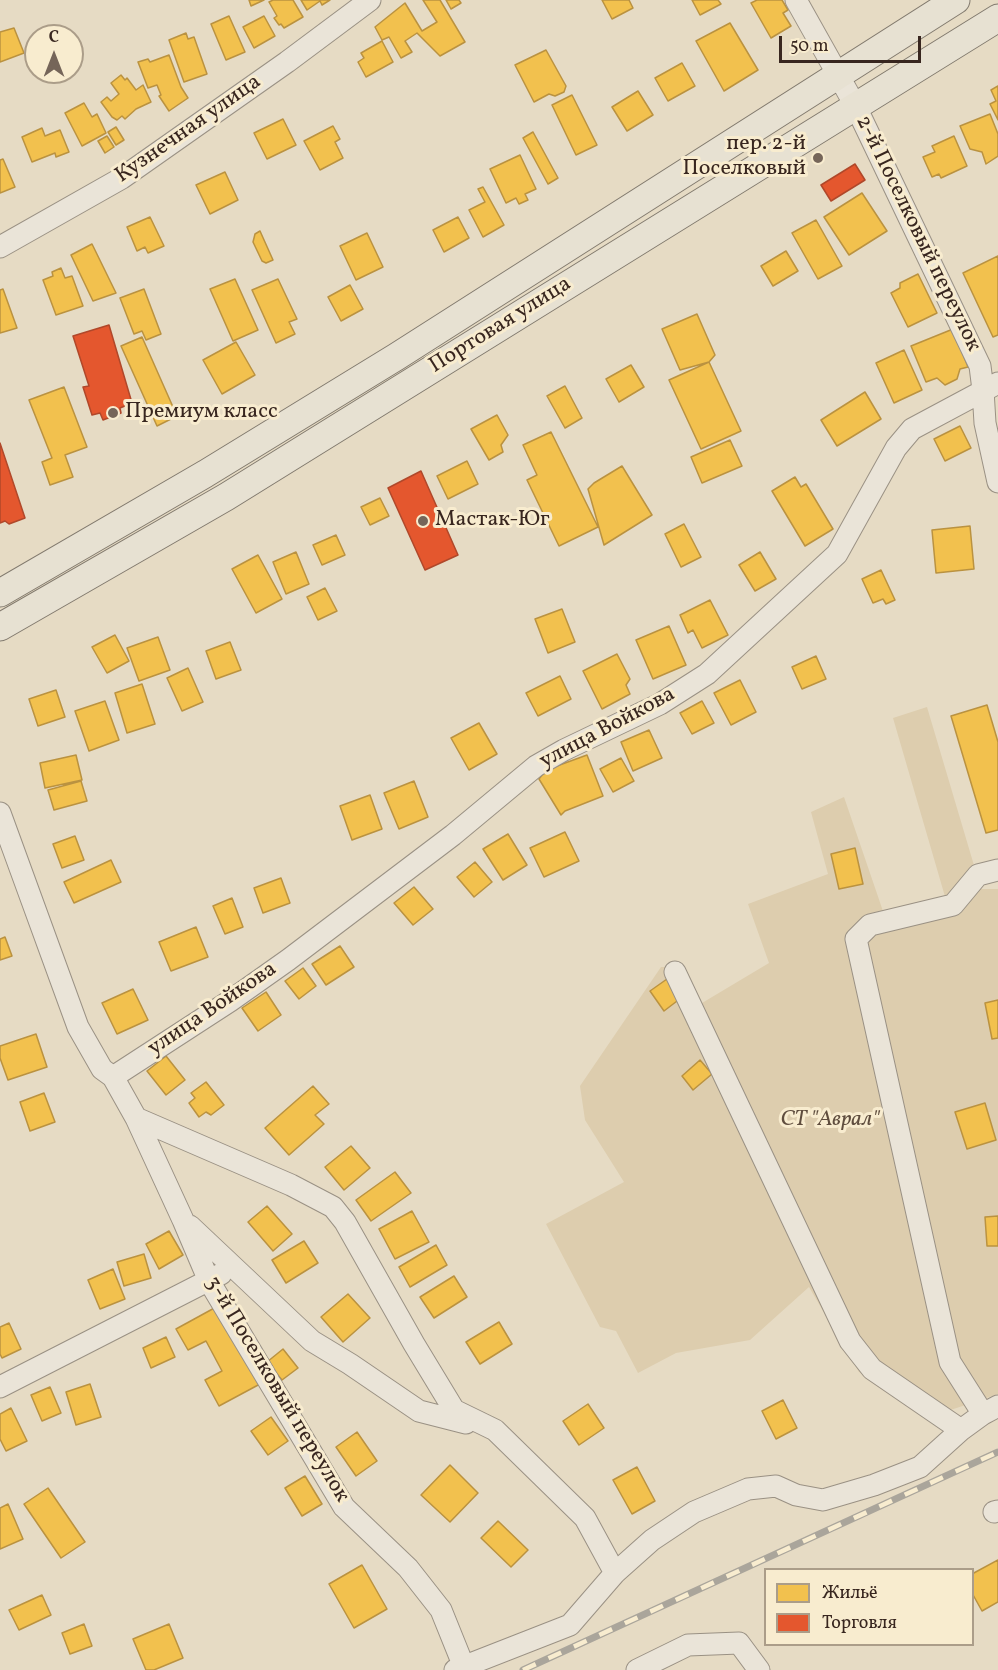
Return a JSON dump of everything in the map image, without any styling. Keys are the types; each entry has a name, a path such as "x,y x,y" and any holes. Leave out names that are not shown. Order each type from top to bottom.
{"main road":[{"name":"Портовая улица","path":"0,592 205,474 396,357 956,0"},
{"name":"Портовая улица","path":"0,627 226,497 998,18"}],"street":[{"name":"Кузнечная улица","path":"0,247 122,178 287,63 370,0"},
{"name":"2-й Поселковый переулок","path":"796,0 856,107 991,387 985,423 998,482"},
{"name":"улица Войкова","path":"113,1077 230,1001 288,960 453,835 536,766 660,704 707,674 837,554 896,448 912,429 991,387"},
{"name":"3-й Поселковый переулок","path":"0,813 78,1027 102,1069 113,1077 136,1118 209,1281 344,1507 408,1568 441,1610 460,1668"},
{"path":"460,1668 570,1625 615,1573 652,1540 694,1512 748,1489 776,1486 796,1495 823,1500 874,1485 920,1467 961,1430 991,1410 950,1362 856,939 870,925 953,905 988,872"},
{"path":"675,972 850,1341 872,1369 961,1430"},
{"path":"136,1118 282,1180 333,1207 345,1222 454,1410 495,1430 585,1518 615,1573"},
{"name":"3-й Поселковый переулок","path":"183,1220 312,1341 419,1411 495,1430"},
{"path":"0,1387 233,1267"},
{"path":"637,1670 688,1646 739,1643 759,1670"}],"green space":[{"name":"СТ \"Аврал\"","path":"927,707 981,889 998,889 998,1394 927,1418 859,1372 809,1287 750,1340 676,1353 638,1373 616,1331 600,1327 546,1224 624,1182 585,1120 580,1086 661,967 669,967 692,1009 769,963 748,904 828,874 811,812 844,797 886,920 946,900 893,718"}],"building: Жильё":[{"path":"249,0 264,0 251,6"},
{"path":"293,0 303,17 284,28 274,18 277,16 269,2"},
{"path":"301,0 330,0 322,5 320,1 307,10"},
{"path":"423,0 440,0 465,42 440,56 417,33 405,41 412,52 401,58 389,37 382,40 375,27 405,3 422,31 437,22"},
{"path":"446,0 459,0 461,3 451,9"},
{"path":"602,0 629,0 633,8 612,19"},
{"path":"692,0 718,0 721,4 700,15"},
{"path":"757,0 782,0 788,10 783,13 791,26 771,38 751,3"},
{"path":"229,16 245,52 226,60 211,24"},
{"path":"264,16 275,36 254,48 243,27"},
{"path":"730,23 758,70 724,91 696,41"},
{"path":"14,28 24,53 0,62 0,32"},
{"path":"186,33 188,39 194,37 207,74 184,82 169,40"},
{"path":"382,41 393,62 366,77 358,62 364,58 361,53"},
{"path":"546,50 566,86 564,92 555,96 549,94 534,102 515,65"},
{"path":"169,55 181,87 188,98 169,111 159,96 161,95 157,85 148,88 138,62 148,59 150,62"},
{"path":"682,63 695,86 668,101 655,78"},
{"path":"121,75 125,80 127,78 136,90 143,85 151,102 136,109 125,119 122,116 117,120 101,102 107,97 111,101 119,94 111,83"},
{"path":"998,86 998,120 990,104 996,101 991,90"},
{"path":"638,91 653,115 627,131 612,107"},
{"path":"572,95 597,145 576,155 552,105"},
{"path":"84,103 92,117 97,114 106,133 82,146 65,113"},
{"path":"990,114 998,134 998,156 986,164 982,152 970,149 960,126"},
{"path":"283,119 296,145 267,159 254,133"},
{"path":"333,126 340,139 335,142 343,158 320,170 304,141"},
{"path":"116,127 124,140 116,145 108,132"},
{"path":"42,128 45,136 60,130 69,152 56,157 55,153 32,162 22,137"},
{"path":"533,132 558,178 548,184 523,138"},
{"path":"107,136 114,147 105,153 98,141"},
{"path":"954,136 967,166 941,178 939,174 932,177 923,157 935,152 932,146"},
{"path":"520,155 536,189 525,194 528,200 519,204 516,198 506,203 490,169"},
{"path":"3,159 15,187 0,193 0,160"},
{"path":"225,172 238,200 210,214 196,185"},
{"path":"483,187 504,225 483,237 469,210 485,202 478,189"},
{"path":"862,193 887,231 849,255 824,217"},
{"path":"150,217 164,246 148,253 145,247 137,251 127,227"},
{"path":"458,217 469,238 444,252 433,230"},
{"path":"816,220 842,266 818,279 792,233"},
{"path":"260,231 273,260 266,263 262,261 253,242 255,234"},
{"path":"367,233 383,267 356,280 340,246"},
{"path":"92,244 116,293 93,301 71,255"},
{"path":"786,251 798,271 773,286 761,266"},
{"path":"998,256 998,335 993,337 963,273"},
{"path":"61,268 65,278 72,276 83,306 56,315 43,280 53,276 52,272"},
{"path":"918,274 937,313 908,327 891,293 900,288 900,283"},
{"path":"235,279 258,330 233,341 210,289"},
{"path":"278,279 297,319 289,322 295,334 276,343 252,290"},
{"path":"350,285 363,309 341,321 328,297"},
{"path":"3,289 17,328 0,333 0,290"},
{"path":"144,289 161,334 146,340 142,331 134,334 120,298"},
{"path":"697,314 715,355 709,362 680,370 662,329"},
{"path":"953,329 968,367 960,369 957,379 945,385 937,378 926,382 911,346"},
{"path":"142,337 177,416 157,426 121,346"},
{"path":"236,342 255,375 222,394 203,360"},
{"path":"904,350 922,390 894,403 876,363"},
{"path":"709,362 741,431 701,449 669,380"},
{"path":"631,365 644,387 619,402 606,379"},
{"path":"565,386 582,418 565,428 547,396"},
{"path":"64,387 87,447 65,455 73,477 50,485 42,462 52,458 29,400"},
{"path":"865,392 881,419 837,446 821,420"},
{"path":"497,415 508,435 501,445 503,452 489,460 471,429"},
{"path":"960,426 971,448 945,461 934,439"},
{"path":"551,432 598,527 559,546 527,480 537,475 523,445"},
{"path":"730,440 742,466 702,483 691,457"},
{"path":"467,461 478,484 448,499 437,476"},
{"path":"622,466 652,515 604,545 588,489"},
{"path":"795,477 801,487 806,484 833,529 805,546 772,491"},
{"path":"380,498 389,516 370,525 361,507"},
{"path":"684,524 701,557 681,567 665,534"},
{"path":"970,526 974,569 936,573 932,530"},
{"path":"336,535 345,555 322,565 313,545"},
{"path":"296,552 309,584 286,594 273,562"},
{"path":"760,552 776,579 755,591 739,565"},
{"path":"258,555 282,599 256,613 232,569"},
{"path":"881,570 895,600 886,604 883,599 873,603 862,579"},
{"path":"325,588 337,611 318,620 307,597"},
{"path":"710,600 728,635 702,648 693,630 688,633 680,615"},
{"path":"562,609 575,642 548,653 535,619"},
{"path":"669,626 686,665 653,679 636,640"},
{"path":"115,635 129,661 107,673 92,647"},
{"path":"158,637 170,670 139,681 127,648"},
{"path":"230,642 241,670 216,679 206,651"},
{"path":"617,654 630,679 626,685 630,694 602,709 583,671"},
{"path":"816,656 826,679 802,689 792,667"},
{"path":"188,668 203,702 182,711 167,678"},
{"path":"560,676 571,699 538,716 526,693"},
{"path":"740,680 756,712 731,725 714,693"},
{"path":"142,684 155,724 127,733 115,693"},
{"path":"56,690 65,717 38,726 29,699"},
{"path":"105,701 119,740 89,751 75,711"},
{"path":"702,701 714,723 692,734 680,713"},
{"path":"987,705 998,742 998,830 986,833 951,716"},
{"path":"479,723 497,754 469,770 451,738"},
{"path":"649,730 662,758 633,771 621,742"},
{"path":"76,755 82,780 45,788 40,763"},
{"path":"587,755 603,796 565,811 561,815 539,779 546,770"},
{"path":"621,758 634,781 613,792 600,769"},
{"path":"81,781 87,801 54,810 48,790"},
{"path":"414,781 428,817 399,829 384,793"},
{"path":"370,795 382,829 352,840 340,806"},
{"path":"565,832 579,861 544,877 530,848"},
{"path":"508,834 527,865 503,880 483,849"},
{"path":"75,836 84,860 62,868 53,844"},
{"path":"855,848 863,884 839,889 831,854"},
{"path":"111,860 121,882 74,903 64,882"},
{"path":"475,862 492,882 474,897 457,877"},
{"path":"281,878 290,903 263,913 254,888"},
{"path":"414,887 433,909 413,925 394,903"},
{"path":"232,898 243,927 225,934 213,906"},
{"path":"196,927 208,957 171,971 159,942"},
{"path":"5,937 12,956 0,960 0,939"},
{"path":"340,946 354,967 326,985 312,964"},
{"path":"303,968 316,986 299,999 285,981"},
{"path":"667,979 681,998 664,1011 650,991"},
{"path":"133,989 148,1020 117,1034 102,1003"},
{"path":"266,992 281,1015 258,1031 242,1008"},
{"path":"998,1000 998,1038 992,1039 985,1003"},
{"path":"36,1034 47,1067 8,1080 0,1058 0,1046"},
{"path":"166,1056 185,1080 166,1095 147,1071"},
{"path":"700,1060 712,1074 693,1090 682,1076"},
{"path":"206,1082 224,1105 211,1115 206,1112 199,1117 189,1103 195,1098 191,1093"},
{"path":"313,1086 329,1104 315,1115 324,1124 289,1155 265,1128"},
{"path":"44,1093 55,1122 30,1131 20,1102"},
{"path":"985,1103 996,1140 967,1149 955,1112"},
{"path":"351,1146 370,1168 344,1190 325,1167"},
{"path":"395,1172 411,1193 371,1221 356,1200"},
{"path":"267,1206 292,1234 273,1251 248,1222"},
{"path":"412,1211 429,1242 395,1259 379,1229"},
{"path":"998,1216 998,1246 987,1246 985,1217"},
{"path":"169,1231 183,1255 159,1269 146,1244"},
{"path":"304,1241 318,1263 286,1283 272,1260"},
{"path":"436,1245 447,1265 410,1287 399,1267"},
{"path":"144,1254 151,1278 124,1286 117,1262"},
{"path":"113,1269 125,1299 100,1309 88,1280"},
{"path":"454,1276 467,1297 434,1318 420,1297"},
{"path":"348,1294 370,1318 343,1342 321,1317"},
{"path":"218,1306 260,1384 219,1406 205,1380 222,1371 206,1341 188,1350 176,1329"},
{"path":"499,1322 512,1344 480,1364 466,1342"},
{"path":"9,1323 21,1349 2,1358 0,1327"},
{"path":"166,1337 175,1357 151,1368 143,1348"},
{"path":"283,1349 298,1368 282,1380 267,1362"},
{"path":"90,1384 101,1417 76,1425 66,1392"},
{"path":"50,1387 61,1413 42,1421 31,1395"},
{"path":"783,1400 797,1428 776,1439 762,1411"},
{"path":"588,1404 604,1428 579,1445 563,1421"},
{"path":"11,1408 27,1441 6,1451 0,1439 0,1414"},
{"path":"271,1417 288,1441 268,1455 251,1431"},
{"path":"357,1432 377,1461 356,1476 336,1447"},
{"path":"450,1465 478,1493 450,1522 421,1495"},
{"path":"637,1467 655,1501 632,1514 613,1480"},
{"path":"305,1476 322,1504 302,1516 285,1488"},
{"path":"48,1488 85,1542 61,1558 24,1504"},
{"path":"8,1504 23,1539 0,1549 0,1508"},
{"path":"498,1521 528,1550 511,1567 481,1538"},
{"path":"998,1560 998,1602 982,1611 974,1597 974,1573"},
{"path":"362,1565 387,1609 354,1628 329,1584"},
{"path":"42,1595 51,1615 19,1630 9,1610"},
{"path":"84,1624 92,1646 70,1654 62,1633"},
{"path":"169,1624 183,1658 154,1670 146,1670 133,1639"}],"building: Торговля":[{"path":"855,164 865,180 831,201 821,185"},
{"path":"109,325 132,403 120,408 121,413 103,420 100,413 92,415 83,387 89,386 73,336"},
{"path":"0,443 25,518 9,524 5,521 0,523"},
{"name":"Мастак-Юг","path":"421,471 458,555 425,570 388,488"}],"railway":[{"path":"523,1670 998,1452"}],"place":[{"name":"пер. 2-й Поселковый","path":"818,158"},
{"name":"Премиум класс","path":"113,413"},
{"name":"Мастак-Юг","path":"423,521"}]}
